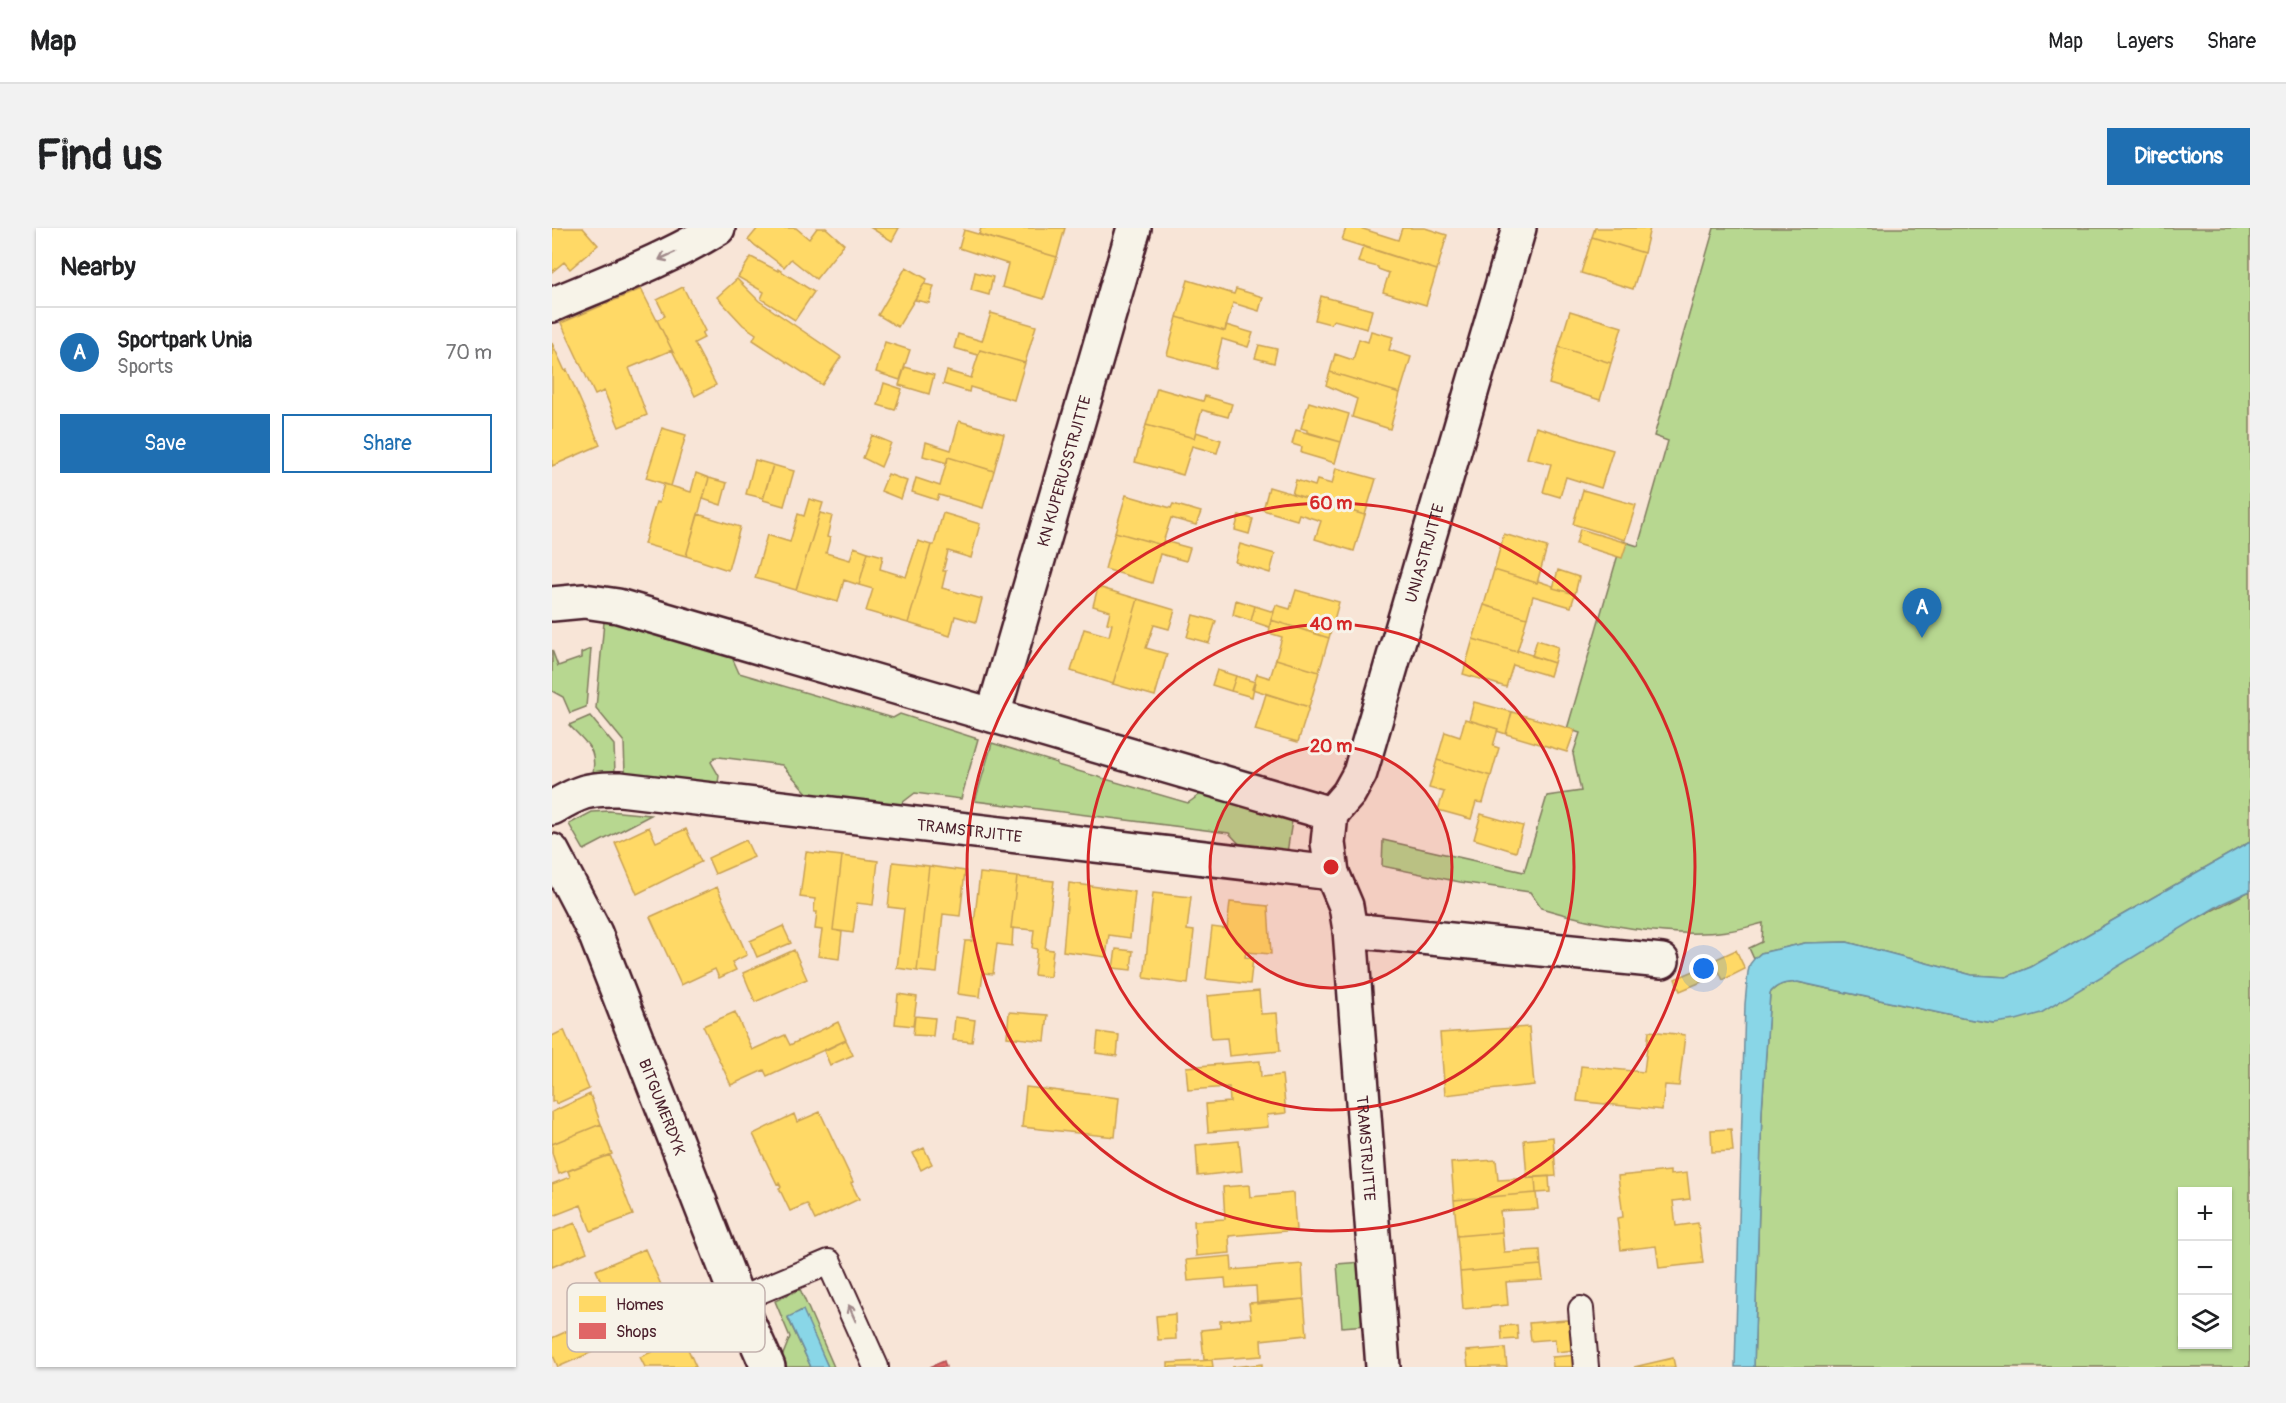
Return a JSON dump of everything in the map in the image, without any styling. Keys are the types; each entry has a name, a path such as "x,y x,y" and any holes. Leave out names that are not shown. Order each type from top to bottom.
{"street":[{"path":"552,305 689,246 718,228"},
{"name":"KN KUPERUSSTRJITTE","path":"993,715 1134,228"},
{"name":"UNIASTRJITTE","path":"1331,814 1349,793 1360,772 1519,228"},
{"path":"552,604 584,601 618,606 1331,814 1328,843 1332,873"},
{"name":"TRAMSTRJITTE","path":"552,808 578,793 596,788 620,789 1332,873 1346,906 1350,930 1383,1367"},
{"name":"BITGUMERDYK","path":"552,850 595,933 616,983 731,1283"},
{"path":"1350,930 1662,961"},
{"name":"BITGUMERDYK","path":"761,1352 768,1367"}],"lane":[{"path":"765,1289 829,1262 876,1367"},
{"path":"1581,1309 1586,1367"}],"green space":[{"path":"1714,228 2250,228 2250,842 2031,967 2006,977 1972,975 1847,942 1805,943 1761,953 1754,959 1749,948 1762,942 1763,923 1736,930 1705,933 1633,929 1541,908 1530,892 1460,882 1382,866 1383,840 1524,872 1547,796 1581,791 1573,754 1580,733 1567,729 1622,541 1638,546 1668,441 1654,436"},
{"path":"606,619 731,655 739,673 893,718 900,714 978,739 961,799 915,793 898,806 809,795 782,765 719,757 715,757 711,762 719,776 718,783 715,785 625,774 624,742 596,708"},
{"path":"591,649 586,707 570,713 563,697 552,691 552,650 558,666 581,658 581,653"},
{"path":"590,716 614,745 615,773 592,780 593,754 587,743 569,725"},
{"path":"992,743 1057,763 1057,765 1188,803 1202,793 1290,818 1292,821 1287,853 1244,849 1229,833 975,801"},
{"path":"609,811 651,815 584,850 569,824 592,812"},
{"path":"2250,891 2250,1367 1754,1367 1762,1111 1770,993 1779,985 1797,982 1994,1023"},
{"path":"1362,1262 1367,1325 1342,1327 1337,1264"},
{"path":"800,1289 834,1367 828,1367 802,1310 788,1318 811,1367 787,1367 782,1357 790,1337 775,1301"}],"water":[{"path":"2250,842 2250,891 2221,904 2041,1013 1994,1023 1798,982 1782,984 1770,993 1762,1111 1754,1367 1735,1367 1745,1004 1748,972 1754,959 1761,953 1805,943 1847,942 1972,975 2006,977 2031,967"},
{"path":"803,1310 828,1367 811,1367 788,1317"}],"building: Homes":[{"path":"552,228 583,228 598,245 570,269 564,262 552,272"},
{"path":"758,228 796,228 809,239 817,228 826,228 844,244 816,279 791,259 784,267 748,240"},
{"path":"871,228 899,228 892,241"},
{"path":"981,228 1065,228 1057,257 979,235"},
{"path":"1346,228 1360,228 1398,240 1402,228 1425,228 1447,235 1437,270 1342,240"},
{"path":"1595,228 1650,228 1644,253 1592,237"},
{"path":"964,230 1057,257 1044,299 1002,287 1008,264 959,248"},
{"path":"1592,237 1644,253 1633,289 1581,273"},
{"path":"1363,246 1437,270 1426,305 1383,292 1389,273 1378,267 1358,262"},
{"path":"751,257 778,271 778,269 814,292 795,320 761,299 764,292 738,277"},
{"path":"906,267 927,279 898,327 878,315"},
{"path":"975,272 993,277 989,295 971,290"},
{"path":"737,279 759,301 841,357 822,385 753,340 756,334 743,325 717,297"},
{"path":"1188,280 1234,294 1236,289 1263,297 1259,311 1233,303 1225,331 1177,317"},
{"path":"924,284 934,286 929,303 915,300"},
{"path":"683,287 705,331 702,333 704,338 694,343 716,385 695,396 657,320 665,316 657,300"},
{"path":"641,289 672,350 629,368 647,415 619,427 604,391 595,395 561,323"},
{"path":"1321,296 1372,310 1367,329 1334,320 1330,324 1315,320"},
{"path":"1570,311 1622,327 1611,363 1559,347"},
{"path":"991,313 1036,326 1025,363 980,350 978,355 954,348 958,334 982,341"},
{"path":"1177,317 1225,331 1226,325 1253,333 1248,347 1222,339 1215,368 1167,355"},
{"path":"1371,331 1393,337 1389,350 1411,357 1400,393 1330,372 1335,354 1353,360 1359,339 1368,342"},
{"path":"885,342 910,350 900,380 876,372"},
{"path":"552,343 565,371 567,370 600,445 552,466"},
{"path":"1259,345 1277,349 1274,363 1255,358"},
{"path":"1559,347 1611,363 1600,400 1549,384"},
{"path":"980,350 1025,363 1014,400 970,387 969,392 943,384 947,371 971,378"},
{"path":"905,367 934,375 929,394 899,385"},
{"path":"1330,372 1400,393 1390,429 1352,417 1357,399 1326,385"},
{"path":"884,383 902,389 895,410 878,405"},
{"path":"1157,388 1203,401 1205,396 1232,404 1228,417 1202,410 1194,438 1146,425"},
{"path":"1309,402 1349,414 1341,442 1301,428"},
{"path":"959,421 1004,434 994,471 948,457 947,463 923,456 926,442 951,450"},
{"path":"1146,425 1194,438 1196,432 1221,440 1217,453 1192,446 1183,475 1135,462"},
{"path":"1536,427 1613,450 1601,488 1566,477 1560,497 1543,492 1551,464 1527,458"},
{"path":"662,428 686,435 671,486 646,478"},
{"path":"1296,430 1341,442 1335,463 1301,453 1302,447 1292,444"},
{"path":"872,435 891,443 881,467 863,458"},
{"path":"948,457 994,471 983,508 939,495 937,500 912,492 916,478 940,486"},
{"path":"755,460 773,465 763,498 746,494"},
{"path":"773,465 794,471 784,506 763,500"},
{"path":"1336,468 1376,479 1365,515 1292,494 1296,480 1315,486 1317,480 1332,484"},
{"path":"696,473 709,478 686,556 644,544 656,502 659,503 664,484 691,492"},
{"path":"888,474 907,481 901,499 881,491"},
{"path":"709,478 727,483 721,505 703,499"},
{"path":"1269,487 1365,515 1354,551 1315,539 1321,521 1299,514 1297,520 1263,510"},
{"path":"1583,490 1636,505 1625,540 1573,524"},
{"path":"1126,495 1171,508 1173,504 1201,512 1196,525 1171,518 1162,545 1115,532"},
{"path":"809,499 823,503 796,590 755,578 767,535 790,542 798,514 804,516"},
{"path":"820,513 832,516 826,553 850,560 854,547 868,552 859,585 844,580 838,602 796,590"},
{"path":"943,513 980,524 971,558 948,551 942,588 982,599 976,622 955,616 950,636 908,623"},
{"path":"698,514 740,527 728,570 686,556"},
{"path":"1239,515 1253,519 1249,534 1235,530"},
{"path":"1580,529 1627,543 1622,558 1576,544"},
{"path":"1115,532 1162,545 1164,541 1190,548 1186,561 1160,554 1152,583 1105,569"},
{"path":"1504,534 1547,547 1537,583 1494,570"},
{"path":"918,541 931,545 908,623 866,611 873,589 859,585 868,552 883,556 880,569 906,577"},
{"path":"1240,544 1275,554 1270,573 1235,562"},
{"path":"1494,570 1537,583 1538,581 1575,594 1571,607 1533,596 1527,618 1484,605"},
{"path":"1558,570 1579,577 1575,594 1553,588"},
{"path":"1098,587 1138,599 1113,684 1071,671 1084,629 1109,636 1112,624 1107,623 1110,611 1093,606"},
{"path":"1296,590 1339,602 1329,638 1271,620 1276,605 1290,609"},
{"path":"1138,599 1175,610 1169,629 1154,625 1146,648 1167,654 1155,696 1113,684"},
{"path":"1236,600 1255,606 1251,621 1233,615"},
{"path":"1484,605 1527,618 1517,652 1473,639"},
{"path":"1255,606 1274,612 1269,627 1251,621"},
{"path":"1193,615 1216,621 1209,643 1187,637"},
{"path":"1271,620 1329,638 1319,672 1276,659 1282,637 1269,633"},
{"path":"1473,639 1517,652 1517,650 1554,663 1550,676 1513,665 1506,687 1463,674"},
{"path":"1537,640 1558,647 1554,663 1532,656"},
{"path":"1276,659 1319,672 1309,707 1252,689 1257,674 1270,678"},
{"path":"1217,670 1236,676 1231,691 1212,685"},
{"path":"1236,676 1255,682 1252,697 1231,691"},
{"path":"1266,694 1309,707 1298,742 1255,730"},
{"path":"1474,702 1512,712 1506,734 1497,731 1498,729 1469,720"},
{"path":"1512,712 1575,730 1567,752 1506,734"},
{"path":"1465,719 1498,729 1493,746 1499,748 1491,776 1437,760 1445,732 1460,737"},
{"path":"1437,760 1491,776 1483,803 1476,802 1471,819 1438,810 1444,792 1429,788"},
{"path":"1481,814 1523,826 1516,852 1474,839"},
{"path":"649,827 656,842 686,829 701,862 637,894 615,843"},
{"path":"746,840 754,857 715,874 708,858"},
{"path":"806,852 842,856 833,930 842,932 839,959 818,956 822,930 815,929 817,912 814,912 815,899 800,897"},
{"path":"842,856 878,861 873,905 857,903 853,933 833,930"},
{"path":"893,862 929,866 917,971 897,968 904,909 888,907"},
{"path":"929,866 965,871 960,916 943,914 937,973 917,971"},
{"path":"980,873 1017,877 1011,928 1013,928 1012,946 997,944 993,974 983,973 980,997 958,994 965,941 972,941"},
{"path":"1017,877 1054,881 1045,949 1053,950 1050,977 1034,975 1037,949 1032,948 1034,930 1011,928"},
{"path":"1069,883 1135,892 1130,938 1109,935 1106,957 1063,951"},
{"path":"717,887 747,955 732,962 736,970 719,978 715,969 681,985 650,917"},
{"path":"1153,893 1191,897 1187,930 1194,931 1188,984 1144,978"},
{"path":"1230,902 1268,906 1271,954 1246,952 1245,957 1253,958 1250,984 1206,979 1212,927 1227,929"},
{"path":"783,926 791,943 757,957 750,941"},
{"path":"1116,949 1133,951 1131,970 1113,968"},
{"path":"794,950 807,979 755,1002 743,973"},
{"path":"1736,950 1745,969 1723,980 1714,960"},
{"path":"1701,968 1706,980 1680,991 1675,979"},
{"path":"1259,991 1261,1014 1277,1013 1280,1051 1229,1056 1227,1038 1211,1039 1207,996"},
{"path":"898,994 917,997 913,1026 895,1024"},
{"path":"735,1012 752,1050 785,1035 790,1045 838,1022 846,1040 767,1076 764,1070 731,1085 703,1026"},
{"path":"1009,1012 1048,1015 1045,1041 1007,1037"},
{"path":"915,1016 935,1018 933,1036 913,1035"},
{"path":"955,1017 975,1020 972,1042 953,1040"},
{"path":"1529,1027 1534,1085 1445,1095 1440,1033"},
{"path":"564,1030 589,1089 556,1104 555,1101 552,1102 552,1036"},
{"path":"1649,1031 1685,1035 1679,1086 1665,1085 1662,1110 1577,1101 1581,1066 1644,1072"},
{"path":"1098,1032 1119,1035 1117,1056 1096,1053"},
{"path":"846,1040 853,1055 830,1065 824,1051"},
{"path":"1260,1061 1261,1077 1282,1075 1286,1113 1267,1115 1268,1127 1208,1132 1206,1104 1230,1102 1229,1087 1188,1090 1186,1067"},
{"path":"1026,1087 1119,1098 1115,1137 1022,1127"},
{"path":"590,1094 601,1124 552,1144 552,1112"},
{"path":"820,1112 859,1199 815,1220 807,1204 790,1211 779,1188 781,1187 779,1183 777,1184 753,1134 794,1114 797,1122"},
{"path":"601,1124 612,1154 559,1174 552,1153 552,1144"},
{"path":"1731,1129 1733,1151 1712,1152 1711,1130"},
{"path":"1553,1137 1556,1176 1527,1178 1524,1140"},
{"path":"1239,1141 1242,1171 1198,1176 1196,1145"},
{"path":"924,1148 932,1164 921,1170 913,1153"},
{"path":"610,1155 633,1215 591,1231 581,1205 553,1216 552,1184 570,1177 568,1171"},
{"path":"1496,1160 1498,1180 1535,1178 1536,1193 1454,1200 1451,1163"},
{"path":"1670,1171 1670,1175 1687,1173 1690,1199 1673,1201 1676,1226 1698,1223 1703,1263 1659,1268 1656,1246 1621,1250 1617,1218 1623,1217 1618,1176"},
{"path":"1549,1176 1550,1192 1536,1193 1535,1177"},
{"path":"1249,1185 1250,1197 1293,1193 1296,1230 1229,1236 1230,1253 1196,1256 1194,1221 1225,1219 1223,1187"},
{"path":"1536,1193 1538,1209 1500,1211 1502,1232 1457,1236 1454,1200"},
{"path":"575,1223 587,1252 552,1267 552,1232"},
{"path":"1502,1232 1504,1252 1540,1250 1541,1265 1460,1272 1457,1236"},
{"path":"645,1249 660,1283 602,1283 596,1270"},
{"path":"1231,1256 1232,1270 1302,1264 1304,1299 1257,1304 1256,1286 1226,1288 1225,1278 1188,1281 1186,1260"},
{"path":"1541,1265 1543,1280 1506,1282 1508,1305 1463,1309 1460,1272"},
{"path":"1304,1299 1307,1335 1261,1340 1262,1356 1204,1360 1201,1330 1220,1328 1220,1321 1251,1318 1249,1303"},
{"path":"1175,1314 1176,1339 1158,1340 1156,1316"},
{"path":"1573,1321 1575,1350 1556,1352 1555,1339 1531,1341 1529,1323"},
{"path":"1517,1325 1518,1339 1502,1340 1501,1326"},
{"path":"567,1331 567,1352 592,1352 558,1367 552,1353 552,1338"},
{"path":"1505,1348 1507,1367 1468,1367 1466,1351"},
{"path":"651,1352 689,1352 696,1367 645,1367 640,1357"},
{"path":"1578,1355 1579,1367 1553,1367 1552,1357"},
{"path":"1673,1358 1675,1367 1634,1367"},
{"path":"1212,1360 1213,1367 1168,1367 1168,1363"},
{"path":"1262,1364 1262,1367 1232,1367"}],"building: Shops":[{"path":"944,1361 946,1367 930,1367"}],"place":[{"name":"Sportpark Unia","path":"1922,638"}]}
